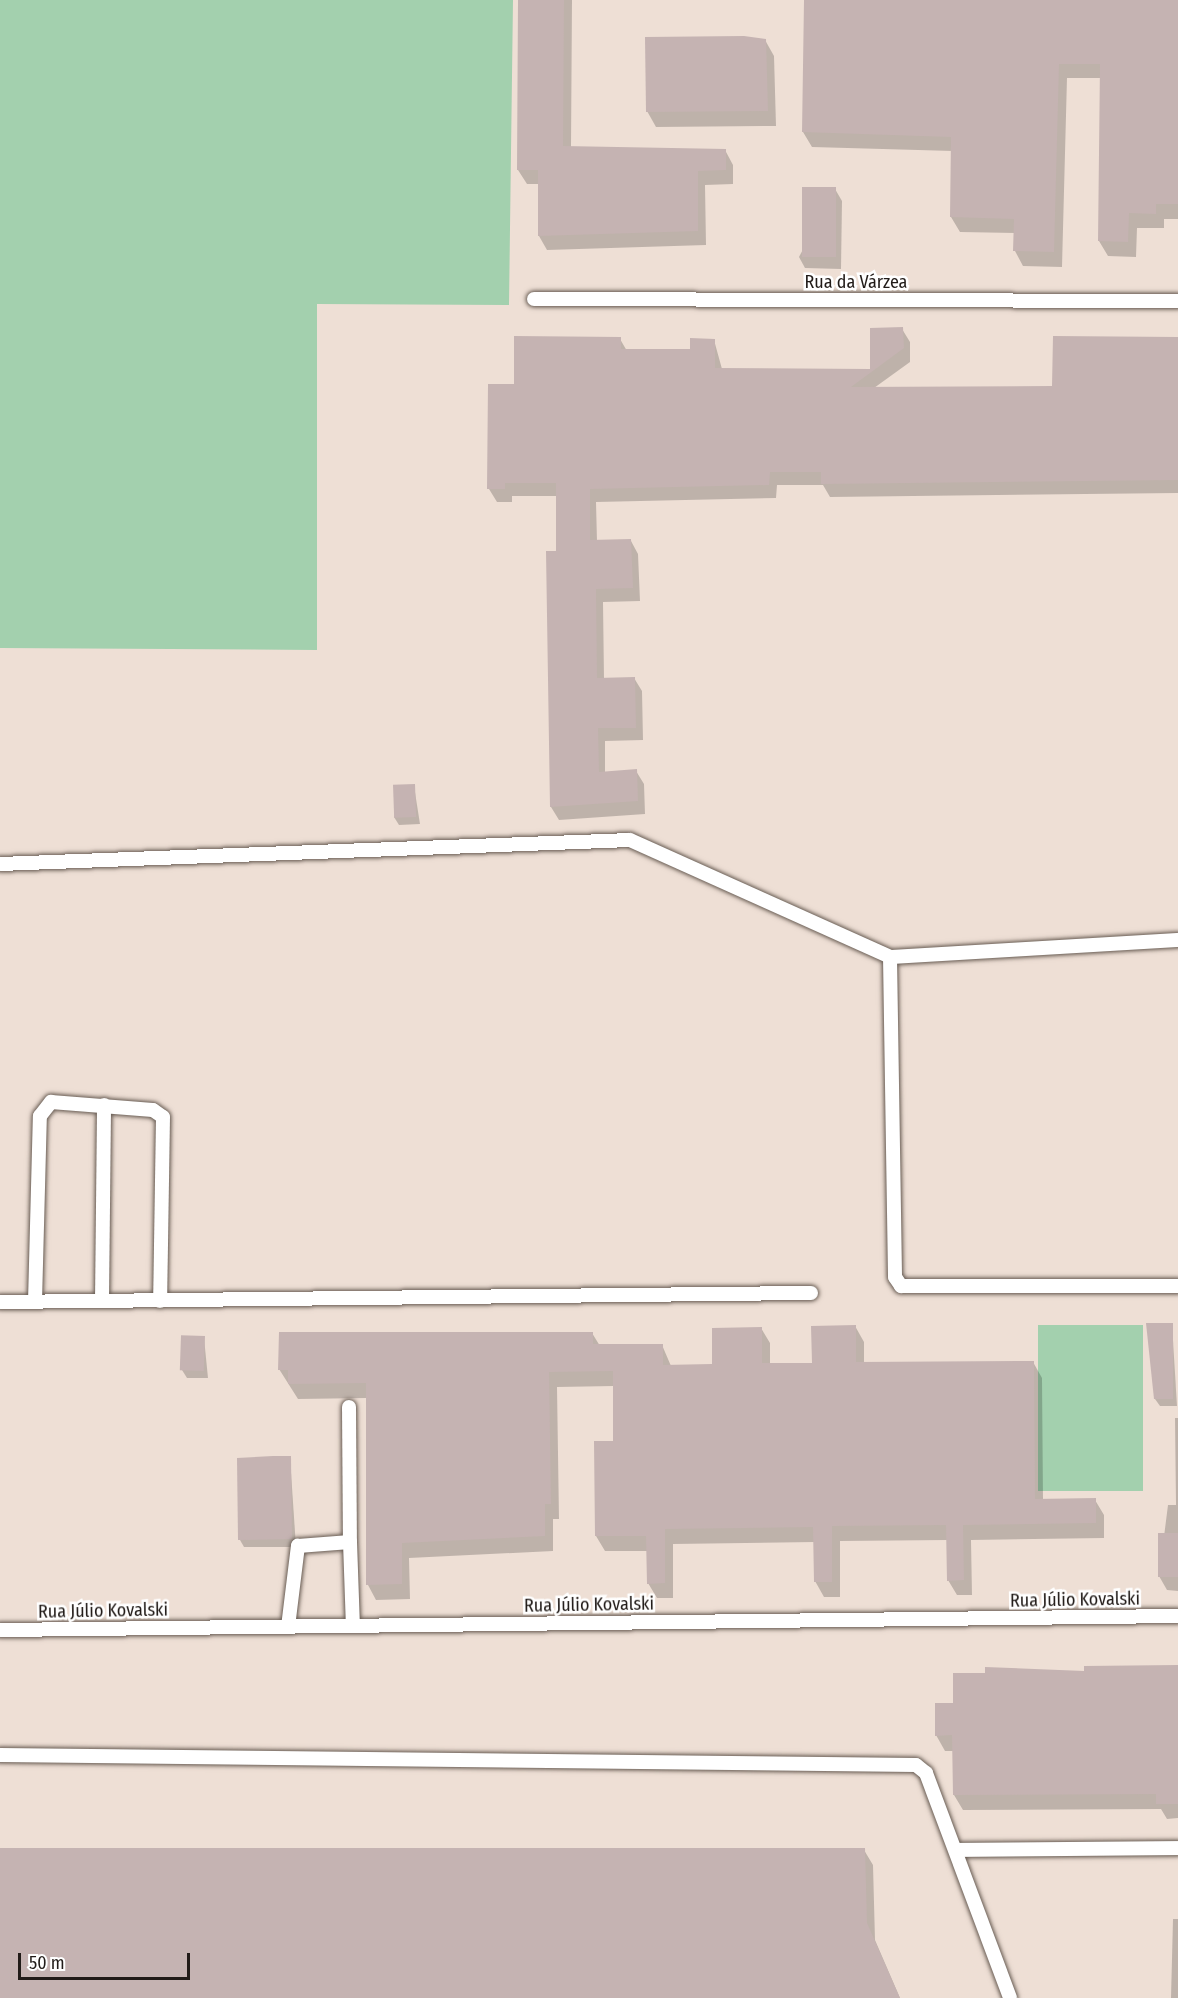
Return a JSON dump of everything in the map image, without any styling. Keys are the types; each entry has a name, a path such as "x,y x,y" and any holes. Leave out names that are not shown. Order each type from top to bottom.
{"lane":[{"name":"Rua da Várzea","path":"534,299 1178,300"},
{"path":"0,864 630,840 890,957 1178,940"},
{"path":"890,957 896,1282 905,1287 1178,1286"},
{"path":"35,1302 41,1111 51,1102 153,1110 163,1117 160,1301"},
{"path":"102,1301 105,1105"},
{"path":"0,1302 811,1293"},
{"path":"349,1407 353,1626"},
{"path":"288,1627 298,1546 350,1542"},
{"name":"Rua Júlio Kovalski","path":"0,1630 1178,1616"},
{"path":"0,1755 916,1764 924,1768 1010,1998"},
{"path":"956,1850 1178,1848"}],"green space":[{"path":"0,0 513,0 509,305 317,304 317,650 0,648"},
{"path":"1038,1325 1143,1325 1143,1491 1038,1491"}],"building":[{"path":"518,0 564,0 563,146 726,149 726,170 698,171 698,231 538,236 538,170 517,170"},
{"path":"804,0 1178,0 1178,204 1156,204 1156,214 1129,213 1128,242 1098,241 1100,64 1059,64 1054,252 1013,251 1014,219 950,217 951,137 802,132"},
{"path":"744,36 766,39 768,111 646,112 645,37"},
{"path":"802,187 836,187 836,257 802,257"},
{"path":"903,327 904,348 851,387 1052,386 1053,336 1178,337 1178,480 821,484 821,472 770,472 769,485 590,489 590,540 631,539 633,588 596,589 597,678 635,677 636,728 598,728 599,772 637,769 638,801 550,807 546,551 556,551 556,483 505,483 505,489 487,489 488,384 514,384 514,336 621,337 621,349 690,349 690,338 715,339 715,368 870,369 870,328"},
{"path":"415,784 416,817 394,818 393,785"},
{"path":"1146,1323 1173,1323 1173,1399 1154,1399"},
{"path":"856,1325 856,1362 1034,1361 1035,1499 1096,1498 1096,1523 963,1525 964,1580 947,1581 946,1525 832,1526 832,1582 814,1582 813,1527 665,1529 665,1583 647,1584 646,1536 595,1536 594,1441 613,1441 613,1371 549,1372 551,1504 545,1504 545,1536 402,1543 402,1584 366,1585 366,1383 288,1384 288,1370 278,1370 279,1332 593,1332 593,1344 663,1344 663,1365 712,1364 712,1328 762,1327 762,1363 812,1363 811,1326"},
{"path":"181,1335 205,1336 204,1371 180,1370"},
{"path":"291,1456 292,1539 238,1540 237,1458"},
{"path":"1158,1533 1178,1533 1178,1577 1158,1577"},
{"path":"1178,1665 1178,1804 1156,1804 1156,1794 953,1795 952,1735 935,1736 935,1703 953,1703 953,1673 985,1673 985,1667 1084,1671 1084,1666"},
{"path":"0,1848 865,1848 867,1923 900,1998 0,1998"}]}
